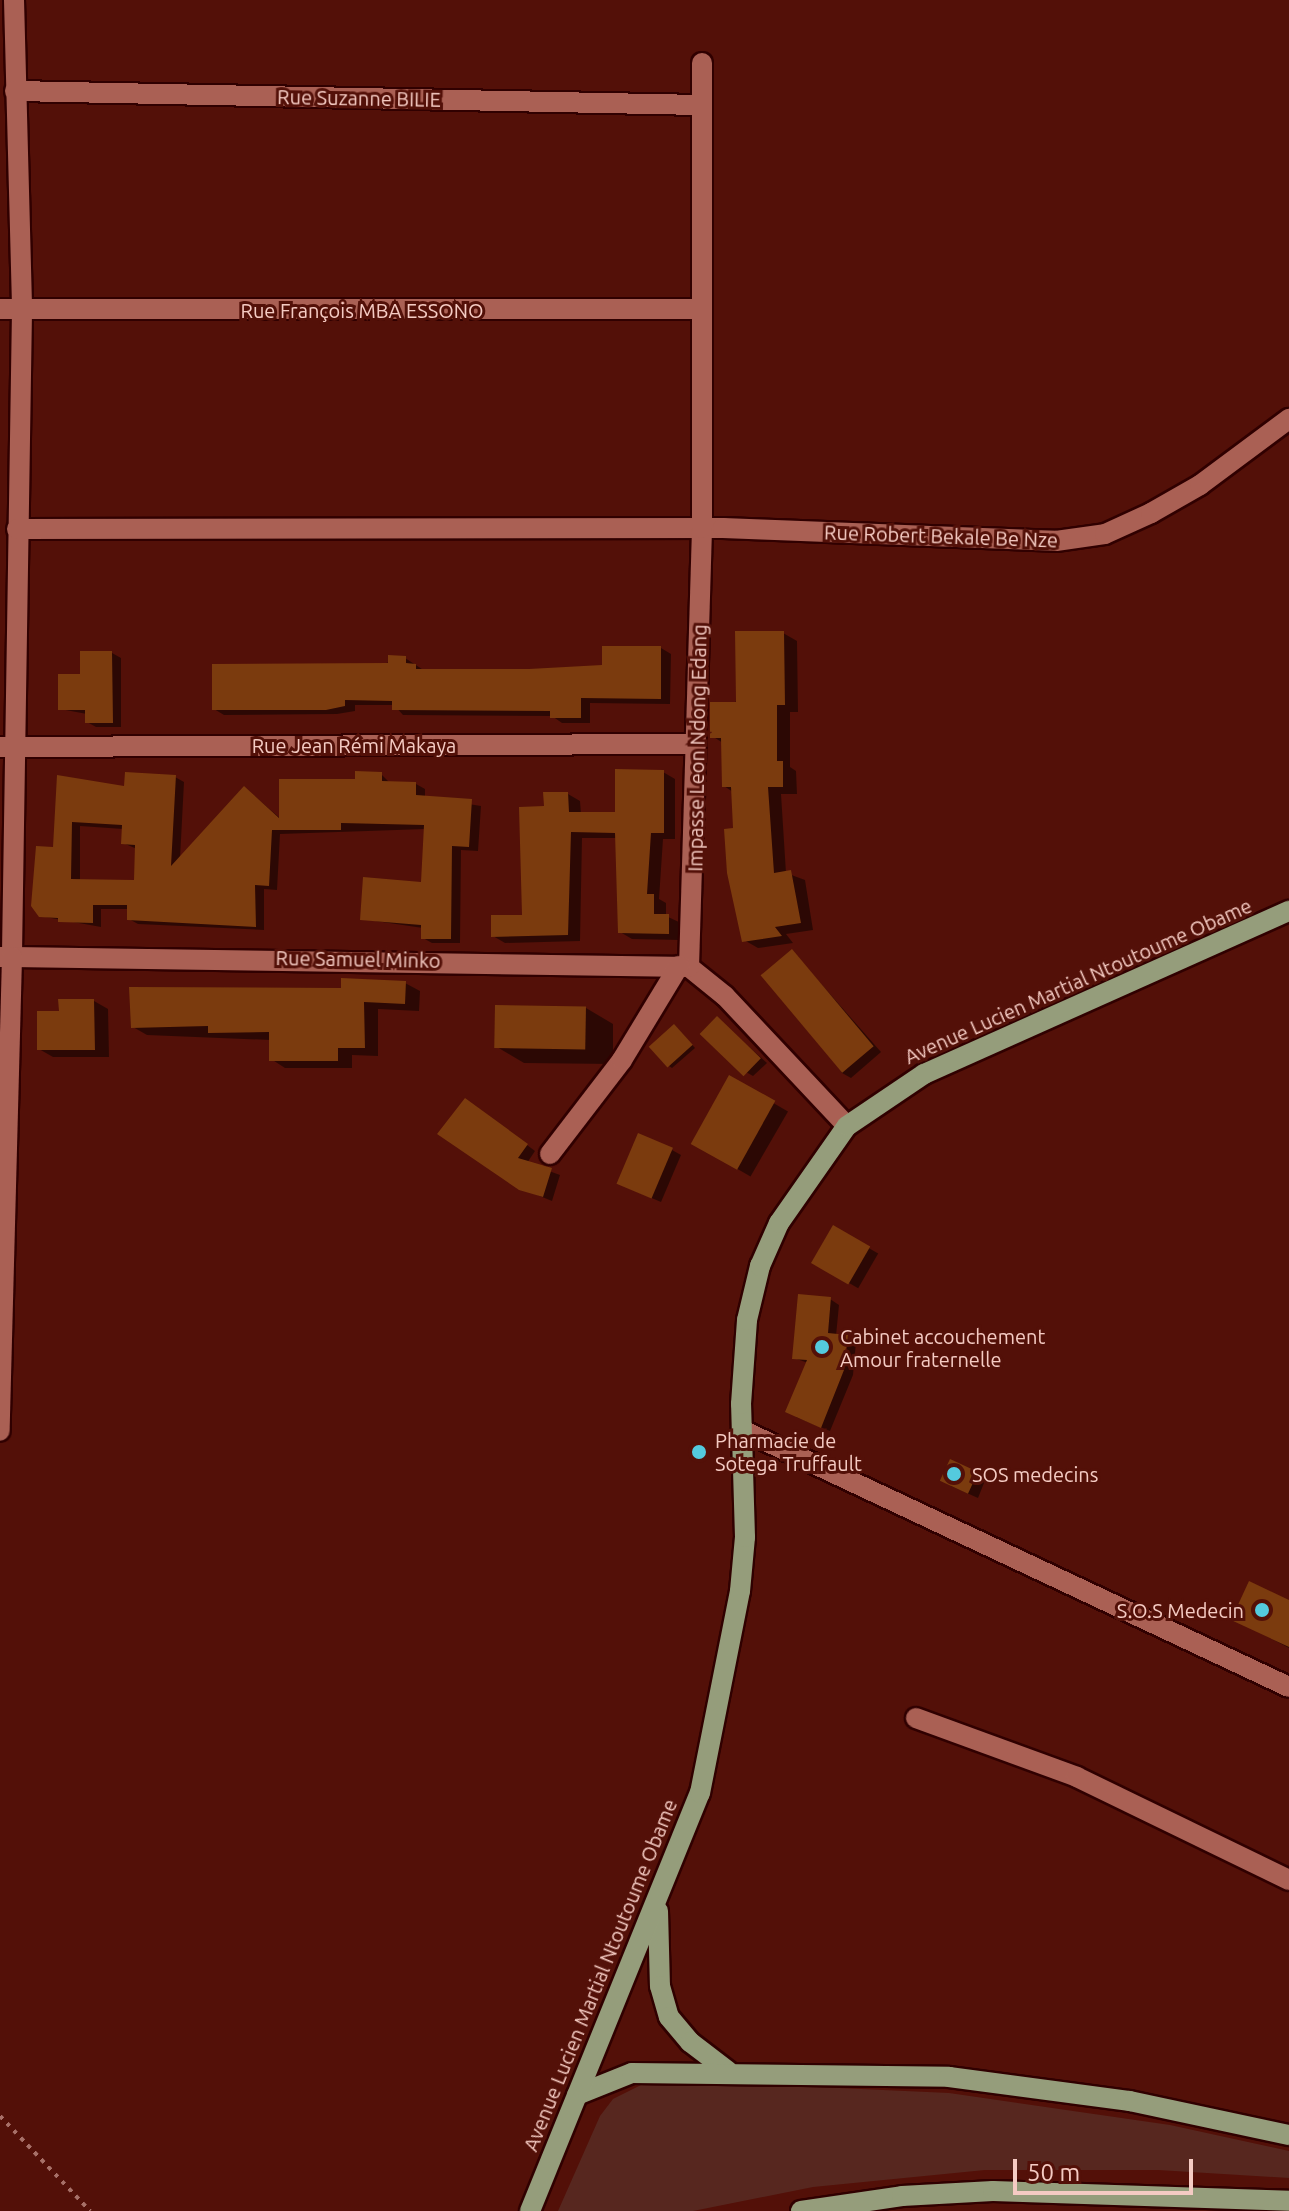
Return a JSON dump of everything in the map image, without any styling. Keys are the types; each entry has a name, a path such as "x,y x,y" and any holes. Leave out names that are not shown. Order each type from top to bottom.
{"main road":[{"name":"Avenue Lucien Martial Ntoutoume Obame","path":"530,2211 700,1793 731,1651 745,1537 742,1359 760,1266 795,1197 847,1126 924,1074 1289,911"},
{"path":"658,1900 660,1986 665,2008 682,2034 728,2071"},
{"path":"577,2095 632,2073 728,2071 1009,2083 1130,2101 1289,2135"},
{"path":"801,2211 902,2196 993,2191 1289,2201"}],"street":[{"path":"0,1431 6,747 17,529 22,310 14,0"},
{"name":"Impasse Leon Ndong Edang","path":"684,967 696,744 702,528 702,63"},
{"name":"Rue Suzanne BILIE","path":"15,91 702,105"},
{"name":"Rue François MBA ESSONO","path":"0,309 702,309"},
{"name":"Rue Robert Bekale Be Nze","path":"17,529 702,528 1001,541 1105,534 1200,485 1289,419"},
{"name":"Rue Jean Rémi Makaya","path":"6,747 696,744"},
{"name":"Rue Samuel Minko","path":"6,957 684,967"},
{"path":"550,1154 622,1060 684,967 725,996 847,1126"},
{"path":"742,1430 1289,1687"},
{"path":"916,1718 1077,1777 1289,1880"}],"path":[{"path":"0,2116 90,2211"}],"shaded area":[{"path":"704,2082 949,2093 1170,2125 1289,2151 1289,2178 1158,2170 985,2170 813,2187 693,2211 558,2211 600,2116 613,2099 645,2083"}],"building":[{"path":"735,631 784,631 785,705 777,705 777,761 783,761 783,787 768,787 774,873 791,870 801,923 775,927 782,936 742,942 727,873 724,829 733,828 731,787 722,787 721,738 710,738 710,702 736,702"},
{"path":"602,646 661,646 661,699 581,698 581,718 550,718 550,711 392,710 392,701 345,700 345,706 326,710 212,710 212,664 388,663 388,655 406,656 406,663 416,664 416,669 529,669 602,665"},
{"path":"80,651 112,651 113,723 85,723 85,710 58,710 58,674 80,674"},
{"path":"615,769 664,770 664,833 651,833 647,894 654,894 654,914 669,914 669,934 618,933 615,833 571,832 568,935 491,937 491,915 522,915 519,807 544,806 543,792 568,792 569,812 615,812"},
{"path":"355,771 382,772 382,781 416,782 416,795 472,799 469,847 452,846 451,939 421,939 421,925 360,920 363,877 421,882 424,825 341,823 341,830 272,830 269,886 255,885 256,927 127,920 127,905 93,905 93,923 58,922 58,918 39,917 31,906 36,846 53,847 57,775 124,786 125,772 176,775 171,866 244,786 279,818 279,779 355,779","holes":["72,822 122,825 121,844 135,845 134,880 71,879"]},
{"path":"792,949 874,1046 842,1073 761,975"},
{"path":"341,978 406,981 405,1004 364,1002 365,1048 338,1048 338,1061 269,1061 269,1032 208,1033 208,1026 131,1028 129,987 341,988"},
{"path":"58,999 94,999 95,1050 37,1050 37,1011 59,1011"},
{"path":"495,1005 586,1007 585,1050 494,1048"},
{"path":"717,1016 761,1058 744,1076 700,1034"},
{"path":"674,1024 693,1045 667,1068 649,1047"},
{"path":"729,1075 775,1101 737,1170 691,1144"},
{"path":"465,1098 528,1144 518,1158 552,1168 543,1197 519,1190 437,1134"},
{"path":"638,1133 673,1148 651,1198 617,1184"},
{"path":"833,1225 870,1246 848,1285 811,1263"},
{"path":"798,1294 831,1297 828,1333 848,1335 844,1370 821,1428 785,1412 807,1360 792,1359"},
{"path":"950,1459 978,1472 968,1494 940,1481"},
{"name":"S.O.S Medecin","path":"1249,1581 1289,1600 1289,1647 1231,1620"}],"place":[{"name":"Cabinet accouchement Amour fraternelle","path":"822,1347"},
{"name":"Pharmacie de Sotega Truffault","path":"699,1452"},
{"name":"SOS medecins","path":"954,1474"},
{"name":"S.O.S Medecin","path":"1262,1610"}]}
